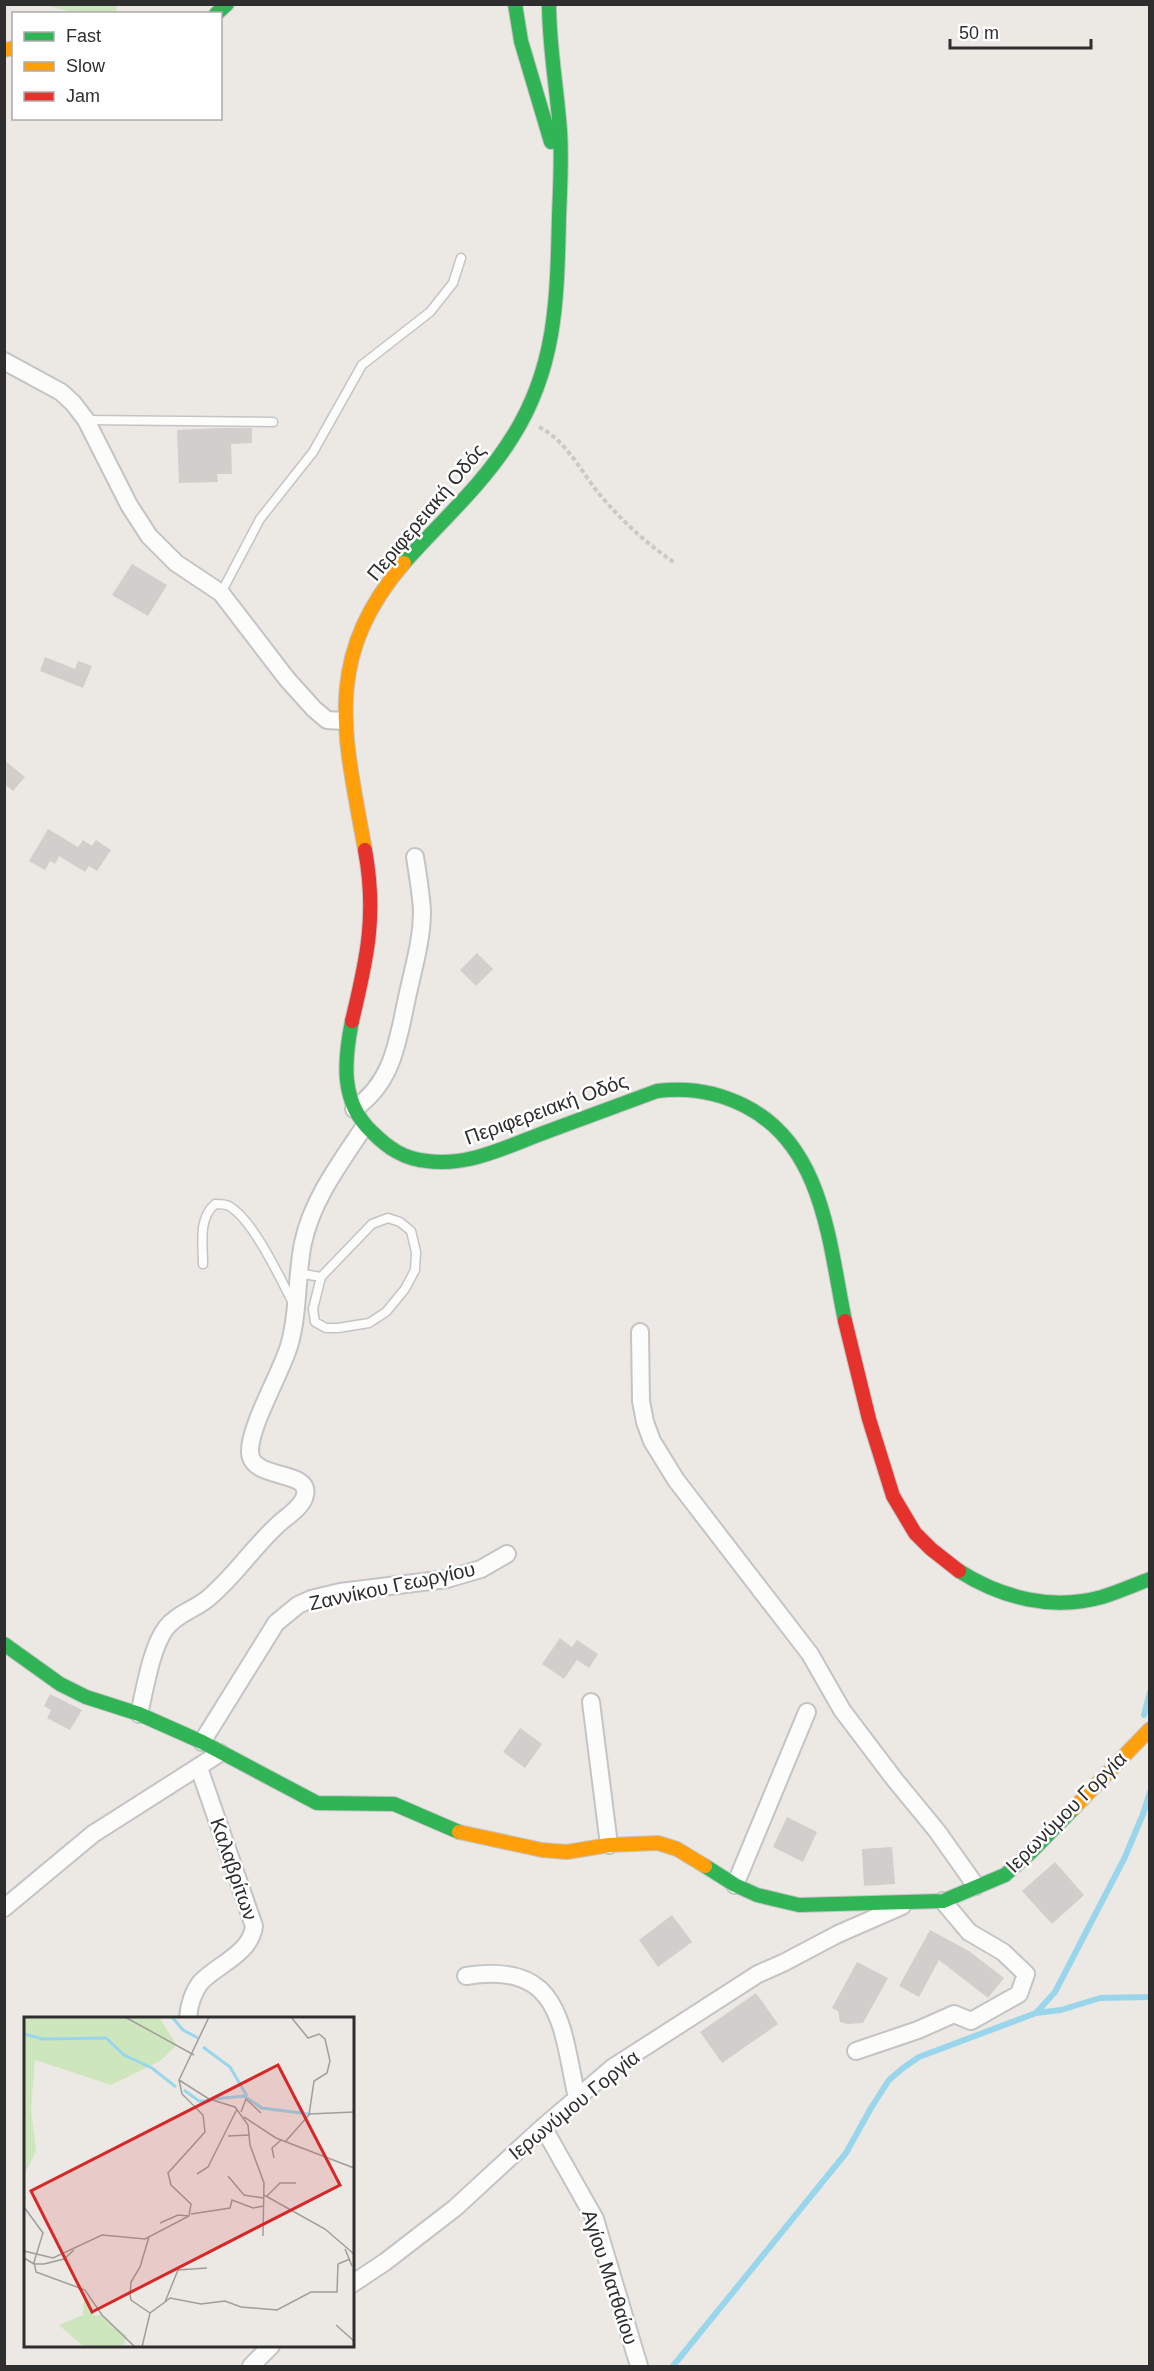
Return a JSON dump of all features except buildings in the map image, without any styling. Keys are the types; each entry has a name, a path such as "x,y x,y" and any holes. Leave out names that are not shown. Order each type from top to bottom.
{"main road":[{"path":"515,4 521,41 560,173"},
{"name":"Περιφερειακή Οδός","path":"549,4 560,135 559,254 550,342 544,369 522,419 491,468 407,559 384,588 355,648 345,684 344,721 351,778 368,855 372,903 368,951 347,1041 345,1062 345,1079 354,1109 364,1127 399,1154 414,1160 433,1163 478,1157 657,1091 684,1090 712,1093 752,1108 772,1122 791,1142 810,1173 827,1228 851,1347 880,1460 897,1504 917,1535 952,1567 977,1582 1016,1598 1052,1602 1082,1601 1096,1599 1149,1579"},
{"path":"4,1644 60,1684 86,1697 139,1714 202,1742 317,1803 394,1804 451,1830 542,1850 567,1852 609,1845 658,1844 677,1849 735,1885 757,1895 799,1905 943,1901"},
{"name":"Ιερωνύμου Γοργία","path":"943,1901 1005,1875 1031,1852 1149,1729"}],"street":[{"path":"4,361 61,392 73,403 86,420 129,505 149,536 176,563 221,592 287,679 314,709 327,720 344,721"},
{"path":"354,1109 367,1101 379,1087 389,1069 399,1040 420,939 422,912 416,856"},
{"path":"139,1714 157,1646 168,1626 178,1616 205,1601 221,1586 262,1538 294,1511 306,1495 301,1482 260,1467 251,1458 250,1450 258,1423 289,1347 294,1326 298,1273 309,1219 333,1173 364,1127"},
{"path":"640,1332 641,1401 652,1441 676,1480 810,1653 843,1710 895,1780 937,1831 976,1886"},
{"name":"Ζαννίκου Γεωργίου","path":"202,1742 276,1623 298,1605 311,1599 340,1592 447,1579 481,1569 507,1554"},
{"path":"591,1702 609,1845"},
{"path":"735,1885 807,1713"},
{"path":"4,1908 93,1834 220,1753"},
{"name":"Καλαβρίτων","path":"188,2017 191,2000 200,1983 250,1941 254,1926 199,1768"},
{"path":"856,2051 918,2030 954,2014 971,2021 1019,1994 1026,1974 1003,1952 969,1932 943,1901"},
{"name":"Ιερωνύμου Γοργία","path":"354,2283 386,2262 455,2208 543,2127 612,2068 758,1974 837,1934 908,1903"},
{"path":"466,1976 506,1973 536,1985 549,1998 563,2036 577,2098"},
{"name":"Αγίου Ματθαίου","path":"543,2127 596,2219 639,2367"},
{"path":"251,2367 270,2347"}],"lane":[{"path":"221,592 260,519 313,452 362,365 430,312 453,283 460,258"},
{"path":"86,420 273,422"},
{"path":"203,1264 203,1219 207,1211 215,1204 227,1205 240,1215 256,1236 296,1308"},
{"path":"388,1218 400,1222 411,1231 416,1252 415,1270 405,1289 386,1312 369,1323 326,1328 315,1322 313,1309 321,1277 372,1224 388,1218"},
{"path":"298,1273 321,1277"}],"path":[{"path":"522,419 555,437 638,536 675,563"}],"green space":[{"path":"117,4 116,12 71,12 46,5"}],"waterway":[{"path":"1144,1715 1150,1692"},
{"path":"673,2366 846,2153 889,2080 919,2057 1036,2013 1055,1992 1125,1857 1150,1792"},
{"path":"1036,2013 1061,2010 1100,1998 1150,1997"}],"traffic: fast":[{"path":"218,12 227,4"},
{"path":"515,4 521,41 551,142"},
{"path":"404,563 475,487 501,454 528,410 546,357 555,303 561,163 549,4"},
{"path":"352,1021 346,1066 354,1108 372,1132 384,1143 397,1152 419,1160 458,1161 488,1154 657,1091 702,1092 724,1097 745,1106 771,1124 792,1146 807,1171 819,1200 827,1230 845,1321"},
{"path":"959,1571 1010,1595 1065,1603 1102,1597 1150,1579"},
{"path":"4,1644 60,1684 86,1697 139,1714 202,1742 317,1803 394,1804 459,1832"},
{"path":"705,1866 735,1885 757,1895 799,1905 943,1901 1005,1875 1073,1809"}],"traffic: slow":[{"path":"4,50 12,48"},
{"path":"365,850 347,735 346,700 350,667 360,633 378,599 404,563"},
{"path":"1073,1809 1150,1729"},
{"path":"459,1832 542,1850 567,1852 609,1845 658,1843 677,1849 705,1866"}],"traffic: jam":[{"path":"352,1021 369,937 369,873 365,850"},
{"path":"845,1321 869,1419 893,1496 915,1533 959,1571"}]}
